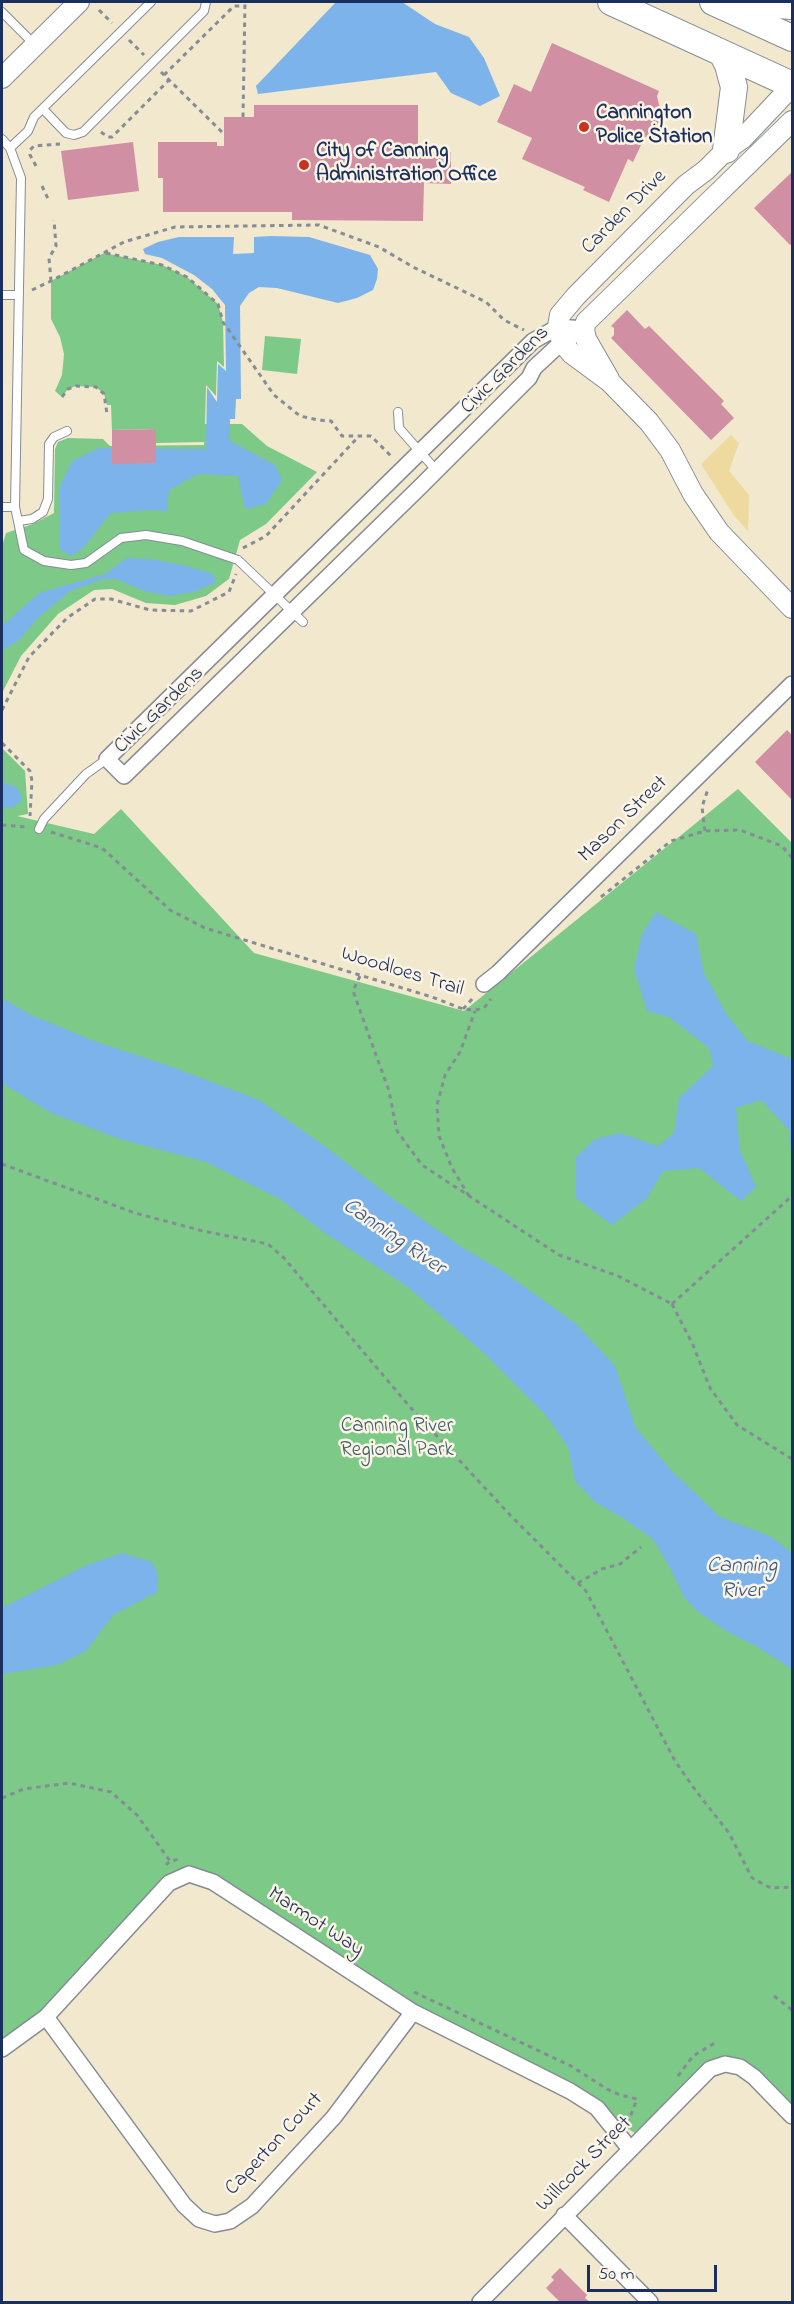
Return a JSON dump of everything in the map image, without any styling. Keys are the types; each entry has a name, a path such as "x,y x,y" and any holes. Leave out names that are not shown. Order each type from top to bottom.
{"highway":[{"path":"611,2 792,86"},
{"path":"713,2 792,38"},
{"path":"740,2 792,6"},
{"path":"722,53 734,87 726,150"}],"street":[{"path":"2,78 78,2"},
{"name":"Carden Drive","path":"560,334 560,315 568,304 668,202 726,150 743,138 792,86"},
{"path":"610,382 586,339 584,329 591,316 792,121"},
{"path":"668,202 688,223"},
{"name":"Civic Gardens","path":"560,334 529,378 436,470 298,617 123,776 107,759 533,341 560,334 584,329"},
{"path":"560,334 586,366 610,382 649,422 670,450 693,494 719,532 792,608"},
{"name":"Mason Street","path":"484,984 498,973 792,684"},
{"name":"Marmot Way","path":"2,2049 46,2017 169,1883 189,1874 213,1882 413,2012 570,2091 597,2108 630,2149"},
{"name":"Caperton Court","path":"46,2017 184,2205 199,2219 215,2224 230,2221 252,2206 334,2117 413,2012"},
{"name":"Willcock Street","path":"480,2302 710,2069 725,2064 740,2067 792,2116"},
{"path":"564,2215 650,2302"}],"lane":[{"path":"10,148 28,131 34,117 151,2"},
{"path":"43,109 66,133 74,135 83,132 204,11 207,2"},
{"path":"2,12 35,45"},
{"path":"2,140 10,148 21,178 15,507 24,550 44,561 71,565 86,563 121,538 146,535 182,541 238,560 298,617"},
{"path":"2,295 19,295"},
{"path":"398,412 399,428 436,470"},
{"path":"18,521 32,519 43,512 48,499 49,444 54,437 67,431"},
{"path":"2,507 15,507"},
{"path":"39,829 44,819 86,774 107,759"}],"path":[{"path":"164,75 234,6 245,4 243,117"},
{"path":"42,186 49,201"},
{"path":"51,281 49,258 56,246 54,220"},
{"path":"19,295 51,281 124,242 175,227 319,225 379,247 413,267 486,302 504,320 526,332"},
{"path":"104,253 162,264 187,278 218,304 223,322 274,395 300,416 331,421 342,436 371,436 403,469"},
{"path":"62,397 68,388 96,387 104,394 107,414"},
{"path":"2,710 29,657 67,618 95,599 111,599 150,610 191,611 229,592 242,549 266,536 359,436"},
{"path":"2,743 30,771 32,781 30,827 2,825"},
{"path":"704,770 711,779 702,807 705,831"},
{"name":"Woodloes Trail","path":"39,829 102,848 170,910 205,928 463,1009 484,1008 491,999"},
{"path":"599,898 670,842 705,831 740,830 782,846 792,858"},
{"path":"360,976 353,991 388,1091 397,1131 422,1165 559,1255 618,1276 672,1304 693,1345 710,1388 737,1425 792,1459"},
{"path":"470,1197 452,1168 439,1136 437,1105 445,1076 460,1052 475,1010"},
{"path":"2,1164 135,1213 203,1231 268,1244 284,1258 418,1415 510,1515 586,1591 675,1761 729,1833 752,1878 771,1888 792,1887"},
{"path":"672,1304 792,1196"},
{"path":"578,1583 602,1569 621,1564 641,1547"},
{"path":"2,1798 24,1789 69,1783 111,1792 136,1815 170,1861 190,1859"},
{"path":"405,1988 571,2066 614,2092 637,2099 629,2120"},
{"path":"774,1996 792,2010"},
{"path":"678,2076 693,2056 718,2041"}],"green space":[{"path":"104,253 162,265 187,277 218,304 223,322 224,367 217,361 216,396 206,385 205,424 242,424 267,446 317,472 266,524 240,540 229,579 206,596 175,605 146,603 112,589 94,590 58,614 21,656 2,693 2,546 6,533 33,524 54,513 55,449 58,442 68,438 103,439 110,446 204,445 204,442 156,443 155,429 112,430 111,405 107,405 104,394 96,387 76,386 68,389 62,397 55,391 62,375 64,354 60,337 51,319 51,281"},
{"path":"265,336 301,339 297,374 262,370"},
{"name":"Canning River Regional Park","path":"2,748 25,771 28,814 17,816 94,834 121,809 254,953 464,1011 738,789 792,843 792,2111 724,2059 642,2137 184,1869 70,1987 2,2044"}],"sand":[{"path":"731,435 739,443 729,471 749,495 748,531 735,517 701,464"}],"water":[{"path":"336,2 402,2 435,24 469,37 484,58 500,96 480,106 451,93 436,72 258,94 256,86"},
{"path":"179,237 234,237 233,254 254,253 254,237 309,237 370,255 378,269 373,290 357,298 338,303 277,288 259,287 249,293 240,306 241,399 236,399 235,419 230,419 230,441 275,465 282,480 266,504 245,509 238,476 198,474 169,490 167,511 111,513 82,549 71,556 59,549 60,486 72,461 99,448 206,449 207,387 217,402 218,364 226,371 225,305 212,289 194,275 162,258 145,254 143,249 158,242"},
{"path":"127,558 151,559 187,566 213,574 216,582 197,591 170,596 144,591 116,579 103,579 70,591 39,617 19,640 2,651 2,626 39,593 105,574"},
{"path":"2,782 18,788 22,800 14,807 2,808"},
{"path":"656,912 696,934 704,973 727,1015 748,1041 792,1059 792,1160 789,1130 761,1100 736,1108 740,1150 756,1187 741,1201 699,1168 663,1171 647,1198 612,1225 576,1198 576,1157 595,1139 620,1133 658,1146 674,1133 679,1098 713,1066 709,1048 669,1017 647,1011 634,969 642,934"},
{"name":"Canning River","path":"2,998 29,1014 94,1041 167,1065 259,1100 463,1248 504,1272 575,1323 615,1366 636,1428 670,1469 720,1517 770,1536 792,1553 792,1669 698,1612 684,1597 653,1539 595,1502 575,1481 568,1447 545,1414 486,1355 408,1287 325,1233 280,1199 206,1162 120,1139 51,1113 2,1083"},
{"path":"122,1553 152,1562 158,1574 157,1592 113,1615 86,1651 57,1665 2,1674 2,1608 87,1565"}],"building":[{"name":"Cannington Police Station","path":"552,43 659,91 657,96 659,105 666,117 655,141 634,132 631,138 642,143 633,162 628,159 609,202 583,190 585,187 522,159 532,138 497,122 514,84 531,92"},
{"name":"City of Canning Administration Office","path":"254,105 418,105 418,152 451,152 451,184 424,183 423,221 292,220 292,212 163,212 163,178 158,178 158,142 217,142 217,146 224,146 224,117 254,117"},
{"path":"133,142 139,191 68,200 61,151"},
{"path":"792,172 792,243 790,245 754,208"},
{"path":"627,310 645,329 649,326 724,401 721,404 734,418 711,440 611,338 614,335 614,328 611,326"},
{"path":"156,429 156,463 112,464 112,430"},
{"path":"787,730 792,735 792,800 755,762"},
{"path":"560,2268 587,2295 585,2298 590,2302 560,2302 546,2288 554,2280 551,2277"}],"place":[{"name":"Cannington Police Station","path":"584,127"},
{"name":"City of Canning Administration Office","path":"304,165"}]}
